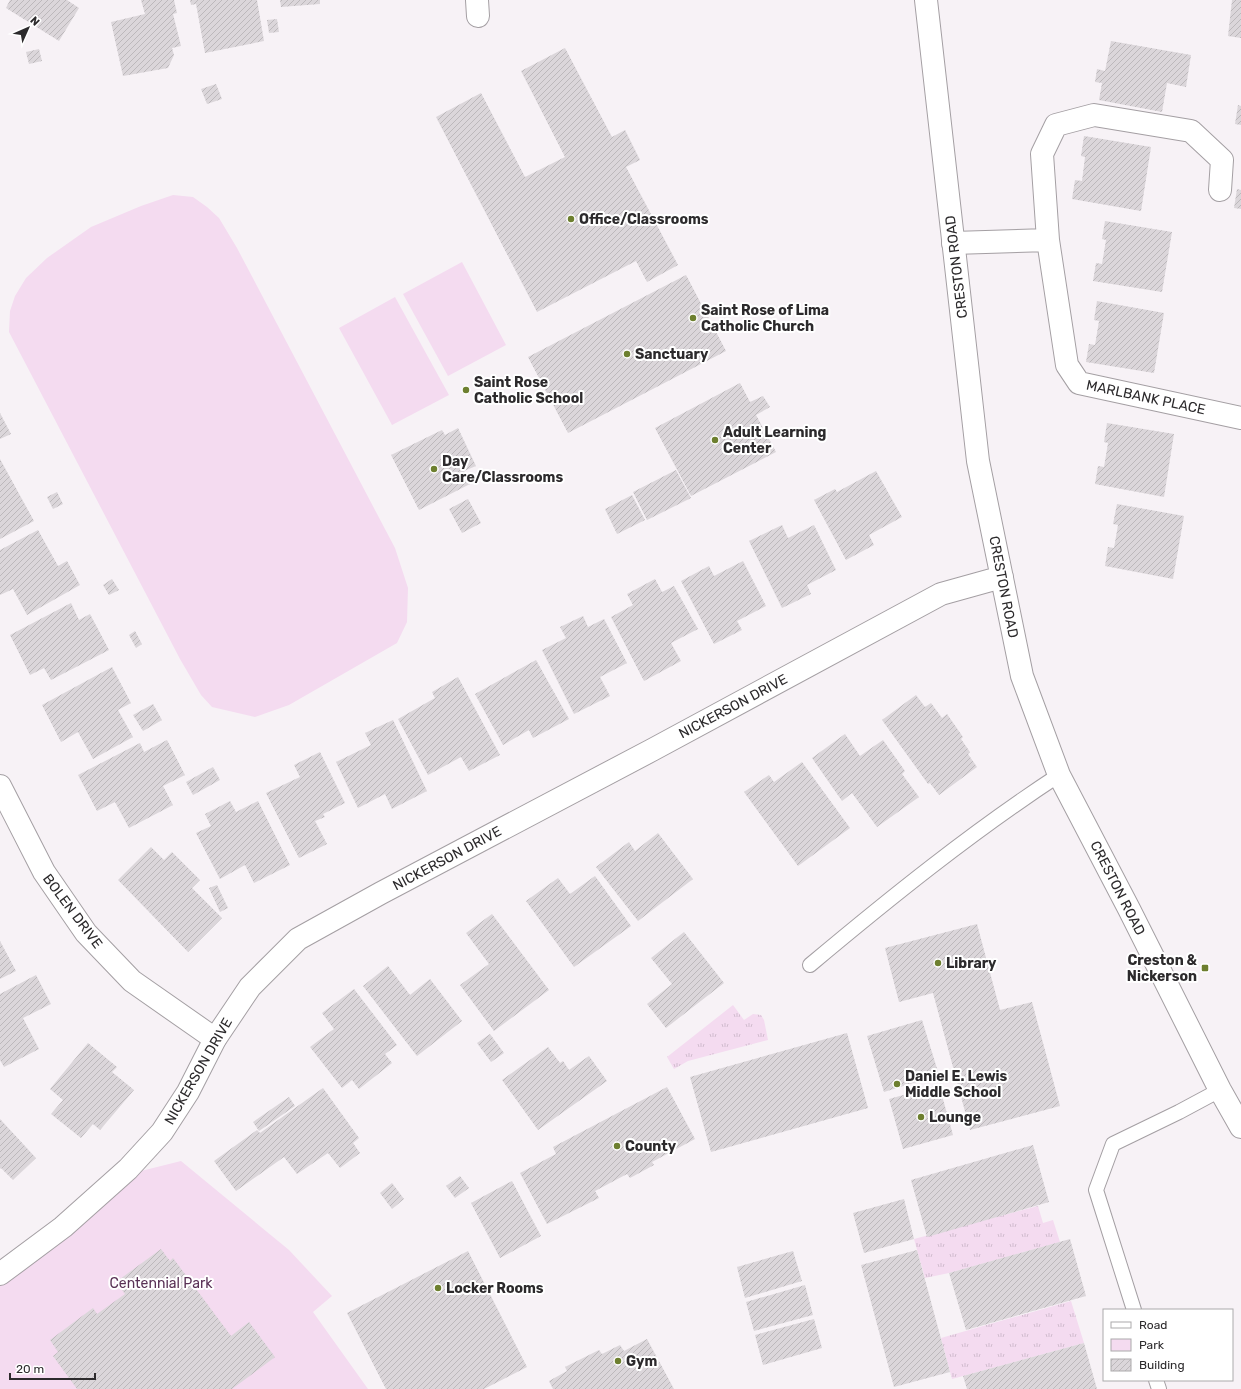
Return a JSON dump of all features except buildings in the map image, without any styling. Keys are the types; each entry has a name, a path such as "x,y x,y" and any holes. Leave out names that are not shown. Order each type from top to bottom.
{"street":[{"name":"CRESTON ROAD","path":"926,0 978,461 1022,676 1059,775 1129,908 1220,1090 1239,1120"},
{"name":"MARLBANK PLACE","path":"1220,190 1222,160 1191,131 1094,115 1056,125 1042,154 1048,240 1067,364 1079,382 1241,418"},
{"path":"953,243 1048,240"},
{"name":"NICKERSON DRIVE","path":"0,1274 63,1227 133,1164 162,1132 188,1092 215,1039 250,987 298,939 381,893 646,753 941,594 1002,577"},
{"name":"BOLEN DRIVE","path":"0,786 44,872 86,933 132,981 215,1039"}],"lane":[{"path":"810,965 866,918 1013,806 1059,775"},
{"path":"1134,1309 1096,1190 1113,1144 1220,1090"}],"green space":[{"path":"173,195 193,197 207,207 219,218 237,248 395,548 408,588 407,622 397,643 289,705 255,717 212,707 201,695 180,659 9,332 10,311 15,296 26,278 47,258 91,227 141,206"},
{"path":"462,262 506,345 448,376 403,294"},
{"path":"395,297 449,395 392,425 339,328"},
{"path":"733,1005 744,1020 753,1014 761,1015 764,1020 768,1040 688,1061 674,1069 667,1057"},
{"name":"Centennial Park","path":"181,1161 289,1250 332,1296 313,1312 368,1389 0,1389 0,1274 121,1176"},
{"path":"1038,1206 1043,1223 1053,1220 1060,1242 949,1273 925,1278 914,1239"},
{"path":"1071,1301 1084,1343 952,1379 941,1338"}],"place":[{"name":"Office/Classrooms","path":"571,219"},
{"name":"Saint Rose of Lima Catholic Church","path":"693,318"},
{"name":"Sanctuary","path":"627,354"},
{"name":"Saint Rose Catholic School","path":"466,390"},
{"name":"Adult Learning Center","path":"715,440"},
{"name":"Day Care/Classrooms","path":"434,469"},
{"name":"Library","path":"938,963"},
{"name":"Creston & Nickerson","path":"1205,968"},
{"name":"Daniel E. Lewis Middle School","path":"897,1084"},
{"name":"Lounge","path":"921,1117"},
{"name":"County","path":"617,1146"},
{"name":"Locker Rooms","path":"438,1288"},
{"name":"Gym","path":"618,1361"}]}
